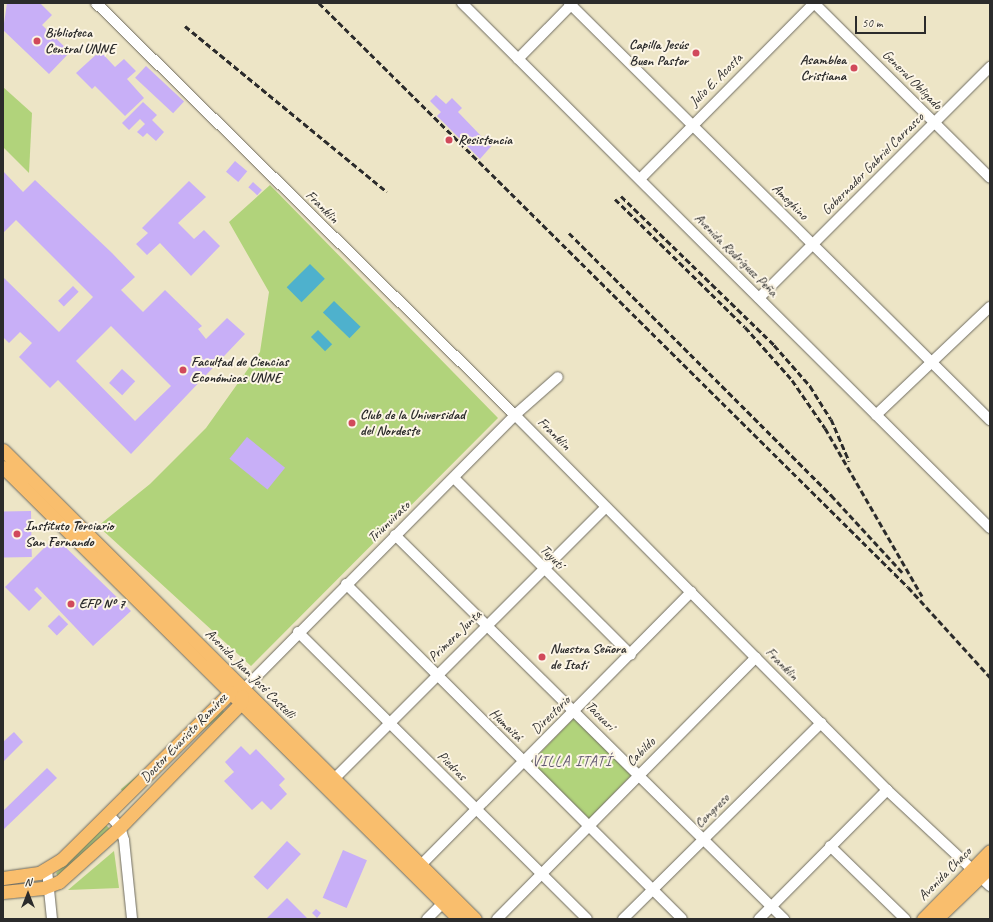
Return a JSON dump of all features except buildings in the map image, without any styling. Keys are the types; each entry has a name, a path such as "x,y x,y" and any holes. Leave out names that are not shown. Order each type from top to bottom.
{"main road":[{"name":"Avenida Juan José Castelli","path":"3,450 238,695"},
{"name":"Avenida Juan José Castelli","path":"3,467 447,899 475,919"},
{"name":"Doctor Evaristo Ramírez","path":"47,870 238,695"},
{"name":"Doctor Evaristo Ramírez","path":"50,886 120,827 238,695"},
{"name":"Avenida Chaco","path":"936,919 976,873 990,851"},
{"name":"Avenida Chaco","path":"923,919 976,873 990,867"},
{"path":"3,878 47,870"},
{"path":"3,892 50,886"},
{"name":"Avenida Juan José Castelli","path":"447,899 459,919"}],"street":[{"name":"Franklin","path":"96,3 515,415 887,790 990,886"},
{"name":"Avenida Rodríguez Peña","path":"462,3 990,528"},
{"name":"General Obligado","path":"814,3 990,178"},
{"name":"Julio E. Acosta","path":"640,179 692,124 814,3"},
{"path":"518,59 571,4"},
{"name":"Ameghino","path":"571,4 990,420"},
{"name":"Gobernador Gabriel Carrasco","path":"759,298 990,67"},
{"path":"876,415 933,364 990,307"},
{"name":"Triunvirato","path":"238,695 298,632 454,478 515,415 558,377"},
{"name":"Tuyutí","path":"454,478 631,655"},
{"name":"Primera Junta","path":"330,784 436,675 606,507"},
{"name":"Tacuarí","path":"395,535 488,624 784,919"},
{"name":"Humaitá","path":"346,584 682,919"},
{"name":"Directorio","path":"416,869 631,655 691,592"},
{"name":"Piedras","path":"298,632 587,919"},
{"name":"Cabildo","path":"497,919 638,774 756,657"},
{"name":"Congreso","path":"623,919 821,723"},
{"path":"759,919 887,790"},
{"path":"108,814 120,827 132,919"},
{"path":"830,846 905,919"},
{"path":"47,870 50,886 52,919"},
{"path":"427,919 447,899"}],"green space":[{"path":"3,87 32,113 29,173 3,147"},
{"name":"Club de la Universidad del Nordeste","path":"270,185 498,418 251,666 98,526 150,484 206,428 260,352 269,292 229,222"},
{"path":"221,708 225,713 125,794 121,789"},
{"path":"574,718 632,774 589,819 531,763"},
{"path":"106,825 110,829 58,876 56,873"},
{"path":"114,851 119,888 68,890"}],"water":[{"path":"310,264 325,279 302,302 287,287"},
{"path":"334,301 361,327 350,338 323,313"},
{"path":"318,330 332,344 325,351 311,337"}],"railway":[{"path":"319,3 908,587 990,677"},
{"path":"185,26 387,192"},
{"path":"621,196 774,345 810,386 831,419 849,461"},
{"path":"615,199 745,327 792,380 825,428 922,596"},
{"path":"569,233 831,495 903,573"}],"place":[{"name":"Biblioteca Central UNNE","path":"37,41"},
{"name":"Capilla Jesús Buen Pastor","path":"696,53"},
{"name":"Asamblea Cristiana","path":"854,68"},
{"name":"Resistencia","path":"449,140"},
{"name":"Facultad de Ciencias Económicas UNNE","path":"183,370"},
{"name":"Club de la Universidad del Nordeste","path":"352,423"},
{"name":"Instituto Terciario San Fernando","path":"17,534"},
{"name":"EFP Nº 7","path":"71,604"},
{"name":"Nuestra Señora de Itatí","path":"542,657"}],"district":[{"name":"VILLA ITATÍ","path":"572,762"}]}
